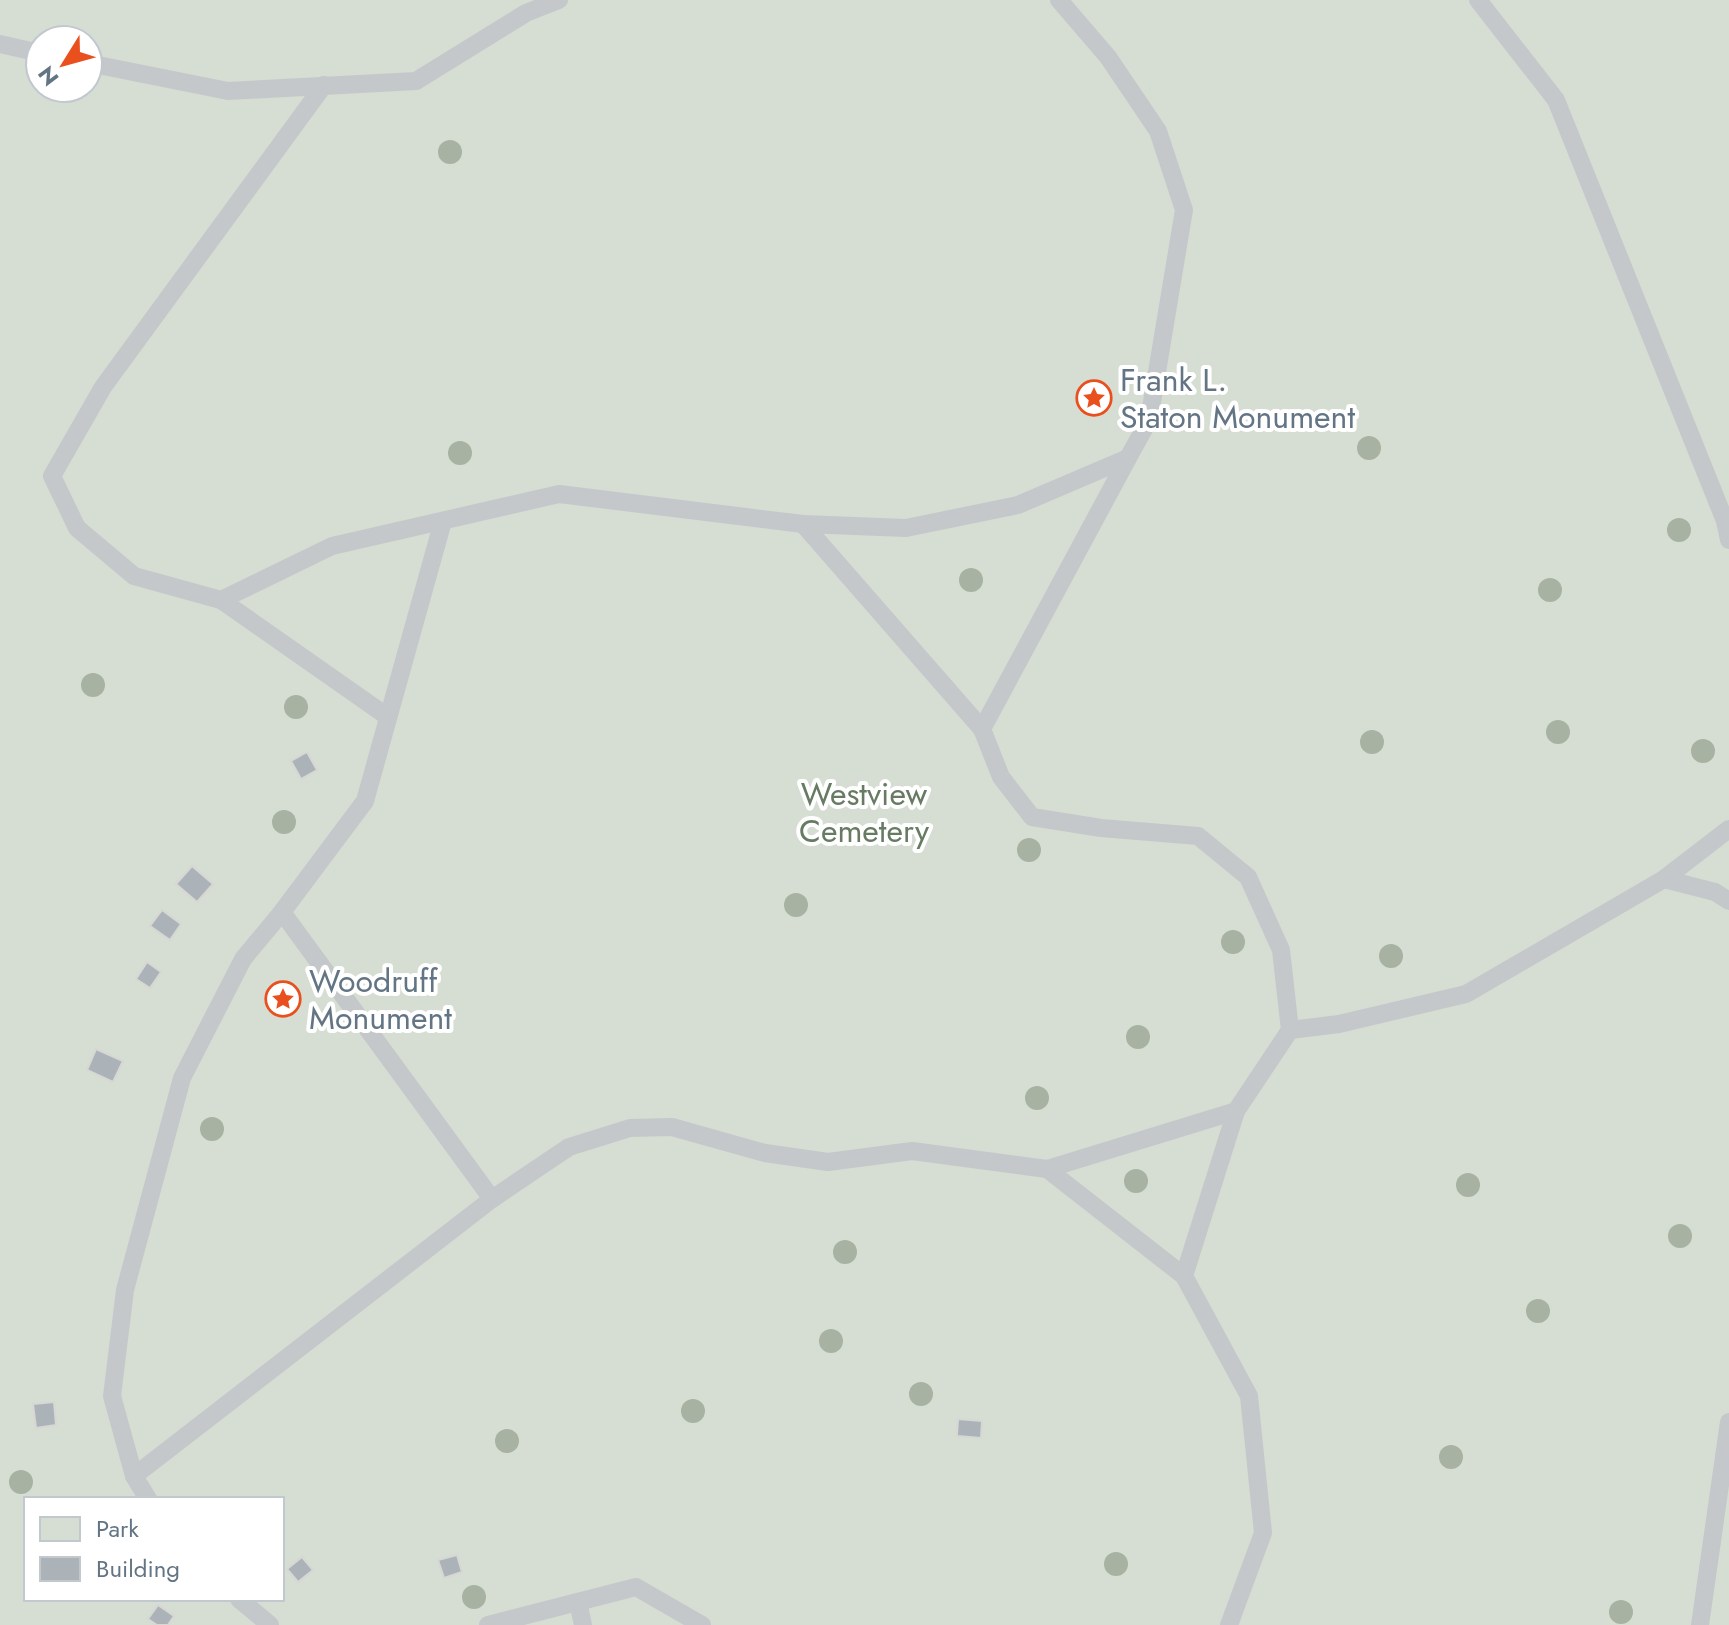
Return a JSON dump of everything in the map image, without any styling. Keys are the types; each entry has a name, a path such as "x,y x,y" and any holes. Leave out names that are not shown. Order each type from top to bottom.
{"lane":[{"path":"104,66 228,91 416,81 526,13 559,0"},
{"path":"982,729 1149,420 1184,210 1158,131 1108,57 1059,0"},
{"path":"1478,0 1556,100 1727,520 1729,540"},
{"path":"0,44 24,49"},
{"path":"324,85 103,387 52,476 77,528 134,576 221,600 388,717"},
{"path":"221,600 332,546 559,494 803,524 906,528 1018,505 1128,458"},
{"path":"147,1497 134,1476 112,1396 125,1290 182,1078 243,959 365,801 443,521"},
{"path":"803,524 982,729 1001,777 1032,817 1101,828 1198,836 1248,877 1281,950 1290,1030 1236,1111 1184,1276"},
{"path":"1290,1030 1339,1024 1466,994 1664,879 1729,829"},
{"path":"1664,879 1715,892 1729,901"},
{"path":"282,912 492,1199"},
{"path":"134,1476 492,1199 569,1147 630,1128 672,1127 765,1153 828,1162 912,1151 1047,1169 1236,1111"},
{"path":"1047,1169 1184,1276 1249,1396 1263,1533 1229,1625"},
{"path":"1700,1625 1729,1422"},
{"path":"488,1625 636,1587 702,1625"},
{"path":"241,1601 270,1625"},
{"path":"578,1602 583,1625"}],"green space":[{"name":"Westview Cemetery","path":"0,0 1729,0 1729,1625 0,1625"}],"building":[{"path":"307,752 317,770 301,779 291,761"},
{"path":"192,866 213,884 197,902 176,884"},
{"path":"162,910 181,924 170,940 150,926"},
{"path":"147,962 161,972 150,988 136,979"},
{"path":"96,1049 123,1061 113,1082 87,1070"},
{"path":"54,1402 56,1425 36,1428 33,1404"},
{"path":"958,1419 982,1421 981,1438 957,1436"},
{"path":"457,1555 462,1572 444,1578 438,1560"},
{"path":"302,1557 313,1570 298,1582 287,1569"},
{"path":"158,1605 174,1616 168,1625 157,1625 148,1619"}],"place":[{"name":"Frank L. Staton Monument","path":"1094,398"},
{"name":"Woodruff Monument","path":"283,999"}]}
